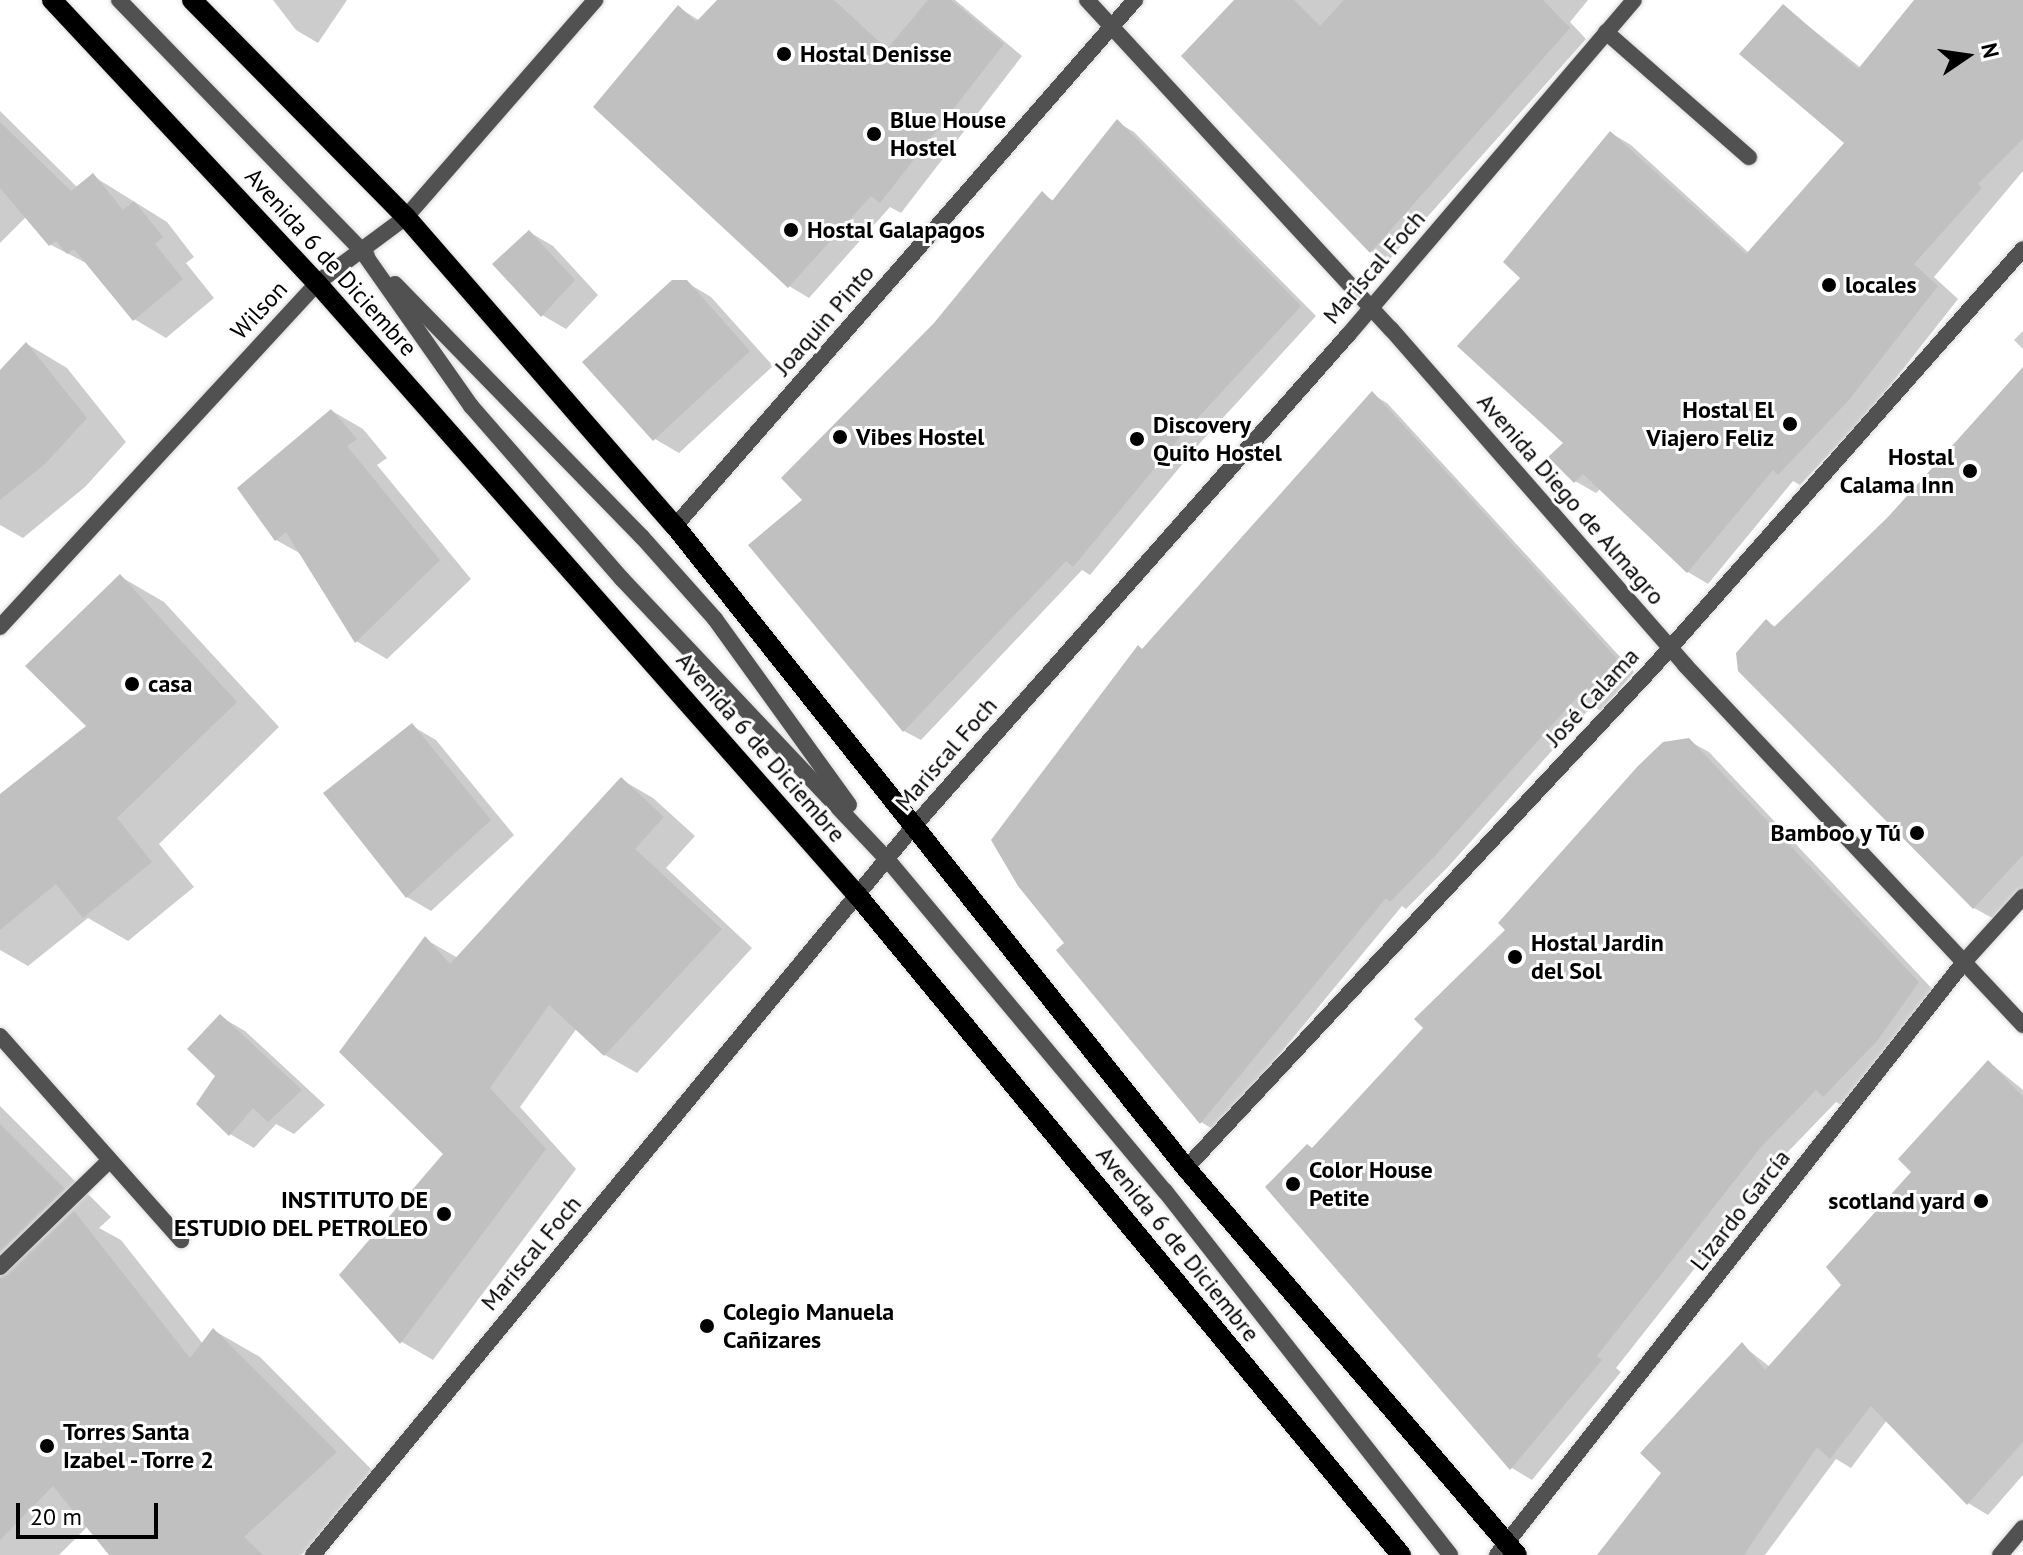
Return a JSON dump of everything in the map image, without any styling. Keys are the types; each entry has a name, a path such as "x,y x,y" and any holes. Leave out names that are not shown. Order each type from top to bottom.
{"main road":[{"name":"Avenida 6 de Diciembre","path":"52,0 317,283 858,896 1401,1555"},
{"path":"192,0 406,217 675,526 1186,1168 1507,1551"}],"street":[{"path":"119,0 642,537 715,619 887,859"},
{"name":"Wilson","path":"0,627 317,283 406,217 595,0"},
{"name":"Avenida Diego de Almagro","path":"1087,0 1370,308 1670,648 2023,1025"},
{"name":"Joaquin Pinto","path":"675,526 1135,0"},
{"name":"Mariscal Foch","path":"313,1555 914,826 1370,308 1634,0"},
{"path":"1606,32 1749,157"},
{"name":"José Calama","path":"1186,1168 1670,648 2023,249"},
{"path":"362,251 481,417 622,579 887,859 1165,1191 1450,1555"},
{"name":"Lizardo García","path":"1507,1551 1964,962 2023,897"},
{"path":"0,1036 181,1240"},
{"path":"0,1267 110,1160"},
{"path":"2000,1555 2023,1528"}],"building":[{"path":"717,0 834,0 887,49 928,0 951,0 1004,44 880,203 871,196 788,288 593,107 678,5 696,22"},
{"path":"1234,0 1294,0 1320,26 1344,0 1543,0 1570,28 1370,253 1181,56"},
{"path":"1914,0 2023,0 2023,139 1978,184 1982,188 1914,264 1938,286 1849,400 1778,475 1773,470 1687,573 1583,474 1574,483 1548,457 1563,443 1457,346 1520,278 1503,262 1610,131 1746,254 1844,143 1739,54 1783,4 1858,69"},
{"path":"1117,119 1301,306 1183,434 1073,567 1066,561 903,732 748,545 802,500 781,478 934,323 1042,191 1052,201"},
{"path":"0,122 71,191 93,173 123,210 134,201 163,237 155,244 183,279 133,321 74,249 67,254 56,241 49,246 0,188"},
{"path":"529,230 575,280 541,317 492,264"},
{"path":"672,280 687,280 750,351 653,441 582,362"},
{"path":"26,342 87,418 45,464 0,500 0,370"},
{"path":"2023,367 2023,855 1973,909 1738,671 1736,653 1766,619 1774,627 1888,517"},
{"path":"1372,391 1620,662 1584,703 1578,696 1432,859 1390,902 1386,898 1200,1124 1056,950 1064,943 1018,886 991,840 1138,645 1142,649"},
{"path":"331,409 357,439 347,446 440,560 355,643 286,532 275,541 237,488"},
{"path":"120,574 237,702 117,818 152,862 83,918 56,884 0,930 0,794 86,726 25,666"},
{"path":"412,723 491,820 406,898 323,793"},
{"path":"1689,738 1919,982 1877,1041 1823,1097 1816,1090 1761,1147 1597,1356 1602,1360 1510,1470 1265,1187 1307,1144 1312,1148 1423,1028 1414,1019 1505,930 1498,923 1638,766 1663,742"},
{"path":"621,777 664,817 635,849 722,929 604,1056 549,1005 490,1088 546,1149 400,1344 339,1275 443,1154 339,1052 425,936 450,964"},
{"path":"220,1014 302,1090 268,1122 253,1108 229,1136 196,1104 215,1076 187,1049"},
{"path":"1988,1060 2023,1097 2023,1442 1967,1505 1871,1406 1830,1459 1817,1447 1744,1555 1597,1555 1661,1473 1640,1453 1742,1342 1765,1370 1841,1285 1826,1267 1911,1172 1898,1159"},
{"path":"0,1124 65,1189 0,1252"},
{"path":"74,1211 190,1358 213,1328 337,1452 244,1537 263,1555 109,1555 53,1486 0,1540 0,1278"}],"place":[{"name":"Hostal Denisse","path":"784,54"},
{"name":"Blue House Hostel","path":"874,134"},
{"name":"Hostal Galapagos","path":"791,230"},
{"name":"locales","path":"1829,285"},
{"name":"Hostal El Viajero Feliz","path":"1790,424"},
{"name":"Vibes Hostel","path":"840,437"},
{"name":"Discovery Quito Hostel","path":"1137,439"},
{"name":"Hostal Calama Inn","path":"1970,471"},
{"name":"casa","path":"132,684"},
{"name":"Bamboo y Tú","path":"1917,833"},
{"name":"Hostal Jardin del Sol","path":"1515,957"},
{"name":"Color House Petite","path":"1293,1184"},
{"name":"scotland yard","path":"1981,1201"},
{"name":"INSTITUTO DE ESTUDIO DEL PETROLEO","path":"444,1214"},
{"name":"Colegio Manuela Cañizares","path":"707,1326"},
{"name":"Torres Santa Izabel - Torre 2","path":"47,1446"}]}
